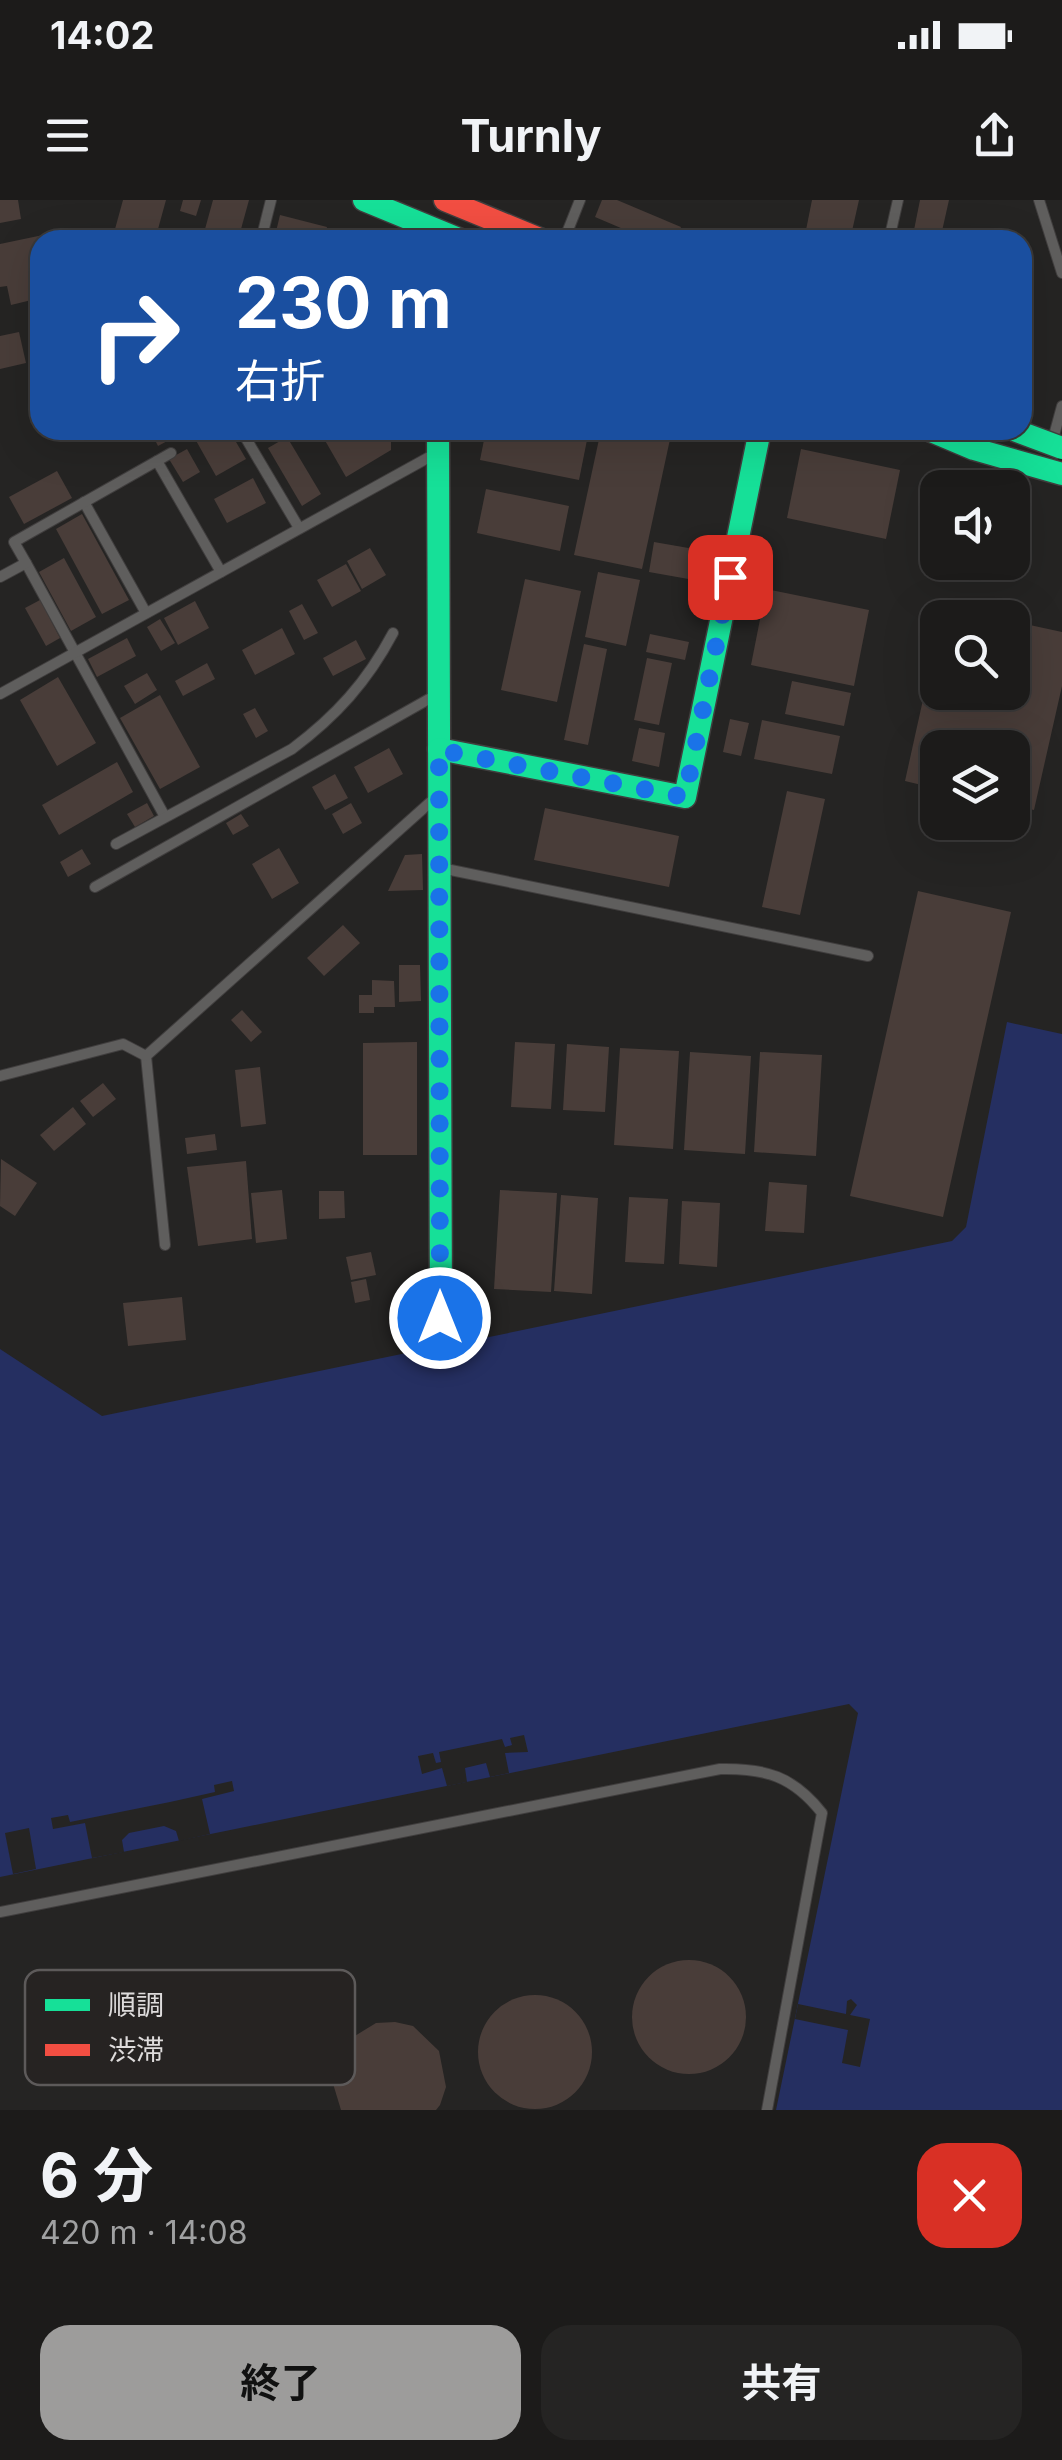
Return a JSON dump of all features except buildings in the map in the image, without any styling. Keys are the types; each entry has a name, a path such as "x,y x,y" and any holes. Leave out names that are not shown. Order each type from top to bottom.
{"main road":[{"path":"364,200 428,230"},
{"path":"420,200 493,230"},
{"path":"445,200 518,230"},
{"path":"466,200 540,230"},
{"path":"1032,434 1057,457"},
{"path":"439,750 685,797 758,440"},
{"path":"953,440 974,449 1057,457"},
{"path":"1017,440 1057,457"},
{"path":"1030,440 1057,457"},
{"path":"438,441 440,1318"}],"lane":[{"path":"263,230 271,200"},
{"path":"568,230 580,200"},
{"path":"892,230 898,200"},
{"path":"1039,200 1062,274"},
{"path":"1057,457 1062,406"},
{"path":"246,440 300,528"},
{"path":"0,694 300,528 438,441"},
{"path":"164,815 14,542 171,453"},
{"path":"157,460 220,572"},
{"path":"84,502 146,613"},
{"path":"0,577 26,562"},
{"path":"116,844 316,731 341,710 369,676 392,633"},
{"path":"96,887 437,694"},
{"path":"146,1056 439,794"},
{"path":"440,868 868,956"},
{"path":"0,1076 122,1044 146,1056"},
{"path":"146,1056 164,1246"},
{"path":"0,1912 720,1769 755,1768 785,1780 822,1813 767,2110"}],"water":[{"path":"1007,1022 1062,1034 1062,2110 776,2110 858,1713 849,1704 0,1877 0,1349 102,1416 450,1344 457,1339 460,1343 952,1241 966,1227"}],"pier":[{"path":"524,1735 528,1752 505,1753 509,1773 490,1777 486,1763 465,1768 467,1782 447,1786 442,1768 422,1774 418,1756 433,1753 436,1763 441,1762 439,1752 502,1739 505,1747 512,1745 510,1738"},
{"path":"232,1781 234,1791 202,1799 210,1834 179,1841 176,1831 164,1826 129,1833 122,1840 124,1852 92,1858 85,1823 53,1829 51,1818 68,1815 70,1822 170,1802 215,1792 214,1785"},
{"path":"29,1828 36,1869 13,1874 5,1833"},
{"path":"851,1999 857,2005 850,2015 870,2019 860,2067 842,2063 848,2030 795,2019 798,2004 846,2014 847,2001"}],"traffic: fast":[{"path":"364,200 437,230"},
{"path":"1032,437 1062,448"},
{"path":"438,440 441,1318"},
{"path":"439,749 685,797 758,440"},
{"path":"953,440 1062,474"}],"traffic: jam":[{"path":"445,200 518,230"}],"route":[{"path":"440,1318 439,750 685,797 730,577"}]}
